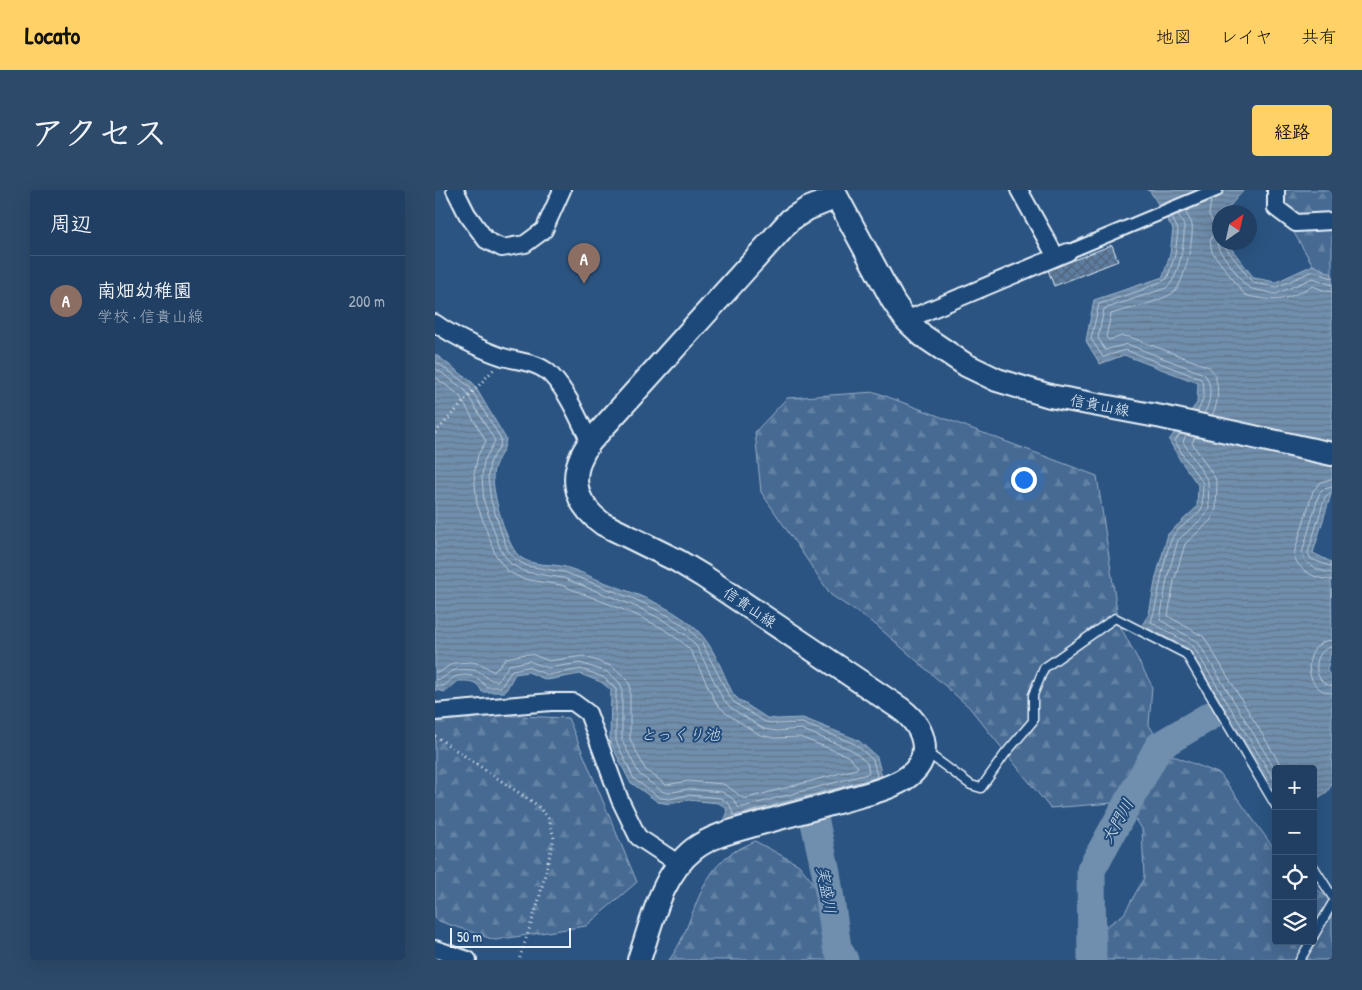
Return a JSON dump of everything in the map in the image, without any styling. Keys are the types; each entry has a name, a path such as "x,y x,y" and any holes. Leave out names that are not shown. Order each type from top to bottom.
{"main road":[{"name":"信貴山線","path":"924,751 921,731 916,722 901,709 703,576 677,561 615,531 593,517 580,499 576,481 578,463 581,454 590,442 790,220 835,193 893,301 906,320 943,351 997,380 1050,396 1162,417 1332,454"},
{"path":"639,960 664,889 679,864 695,849 724,834 885,789 911,775 917,768 924,751"}],"street":[{"path":"455,190 467,214 485,240 501,248 525,244 544,230 562,190"},
{"path":"1019,190 1062,255"},
{"path":"906,320 1216,190"},
{"path":"1276,190 1276,208 1297,223 1332,221"},
{"path":"435,323 478,346 504,357 533,364 551,375 565,393 590,442"},
{"path":"435,712 551,702 573,702 588,714 621,800 638,837 679,864"},
{"path":"435,949 468,960"}],"lane":[{"path":"924,751 971,785 981,788 1005,754 1033,721 1033,695 1044,668 1115,618 1186,654 1272,799"},
{"path":"1317,872 1332,896"},
{"path":"1317,930 1332,904"},
{"path":"1300,960 1309,945"}],"path":[{"path":"435,433 491,372"},
{"path":"435,736 537,805 549,819 554,838 538,903 519,960"}],"green space":[{"path":"1269,190 1332,190 1332,298"},
{"path":"875,392 1097,476 1119,624 1152,686 1149,725 1166,753 1220,774 1272,846 1272,945 1317,945 1317,889 1332,901 1332,960 1082,960 1087,949 1104,928 1124,914 1144,878 1142,829 1136,819 1113,803 1050,808 969,707 876,625 831,595 761,492 755,432 787,398"},
{"path":"435,699 442,713 568,718 637,882 586,926 495,940 435,918"},
{"path":"755,841 799,865 815,885 820,911 847,960 669,960 677,949 705,884 713,872 729,855"}],"water":[{"path":"1147,190 1244,190 1231,205 1212,205 1212,250 1232,250 1254,278 1276,282 1313,265 1332,274 1332,491 1313,553 1331,562 1332,646 1327,671 1332,677 1332,784 1327,792 1317,798 1317,765 1272,765 1272,786 1189,649 1142,625 1149,614 1156,577 1168,534 1197,507 1198,485 1180,460 1169,440 1197,403 1198,383 1124,355 1100,364 1086,341 1094,300 1163,277 1170,254 1173,229 1150,191"},
{"name":"とっくり池","path":"435,354 473,383 506,439 504,449 495,466 493,477 498,506 505,530 513,549 518,555 534,563 574,570 663,606 685,620 702,635 717,659 733,694 738,699 767,718 803,718 858,740 877,757 883,781 722,825 727,814 726,808 719,803 688,800 670,804 658,802 630,782 610,742 611,690 601,682 580,674 547,680 528,672 515,674 505,692 482,692 478,685 466,681 458,681 446,692 435,690"}],"building":[{"path":"1112,245 1118,261 1054,286 1048,270"}],"waterway":[{"name":"大門川","path":"1092,960 1091,870 1159,746 1210,716"},
{"name":"実盛川","path":"814,818 826,872 837,947 844,960"}],"place":[{"name":"南畑幼稚園","path":"584,284"}]}
